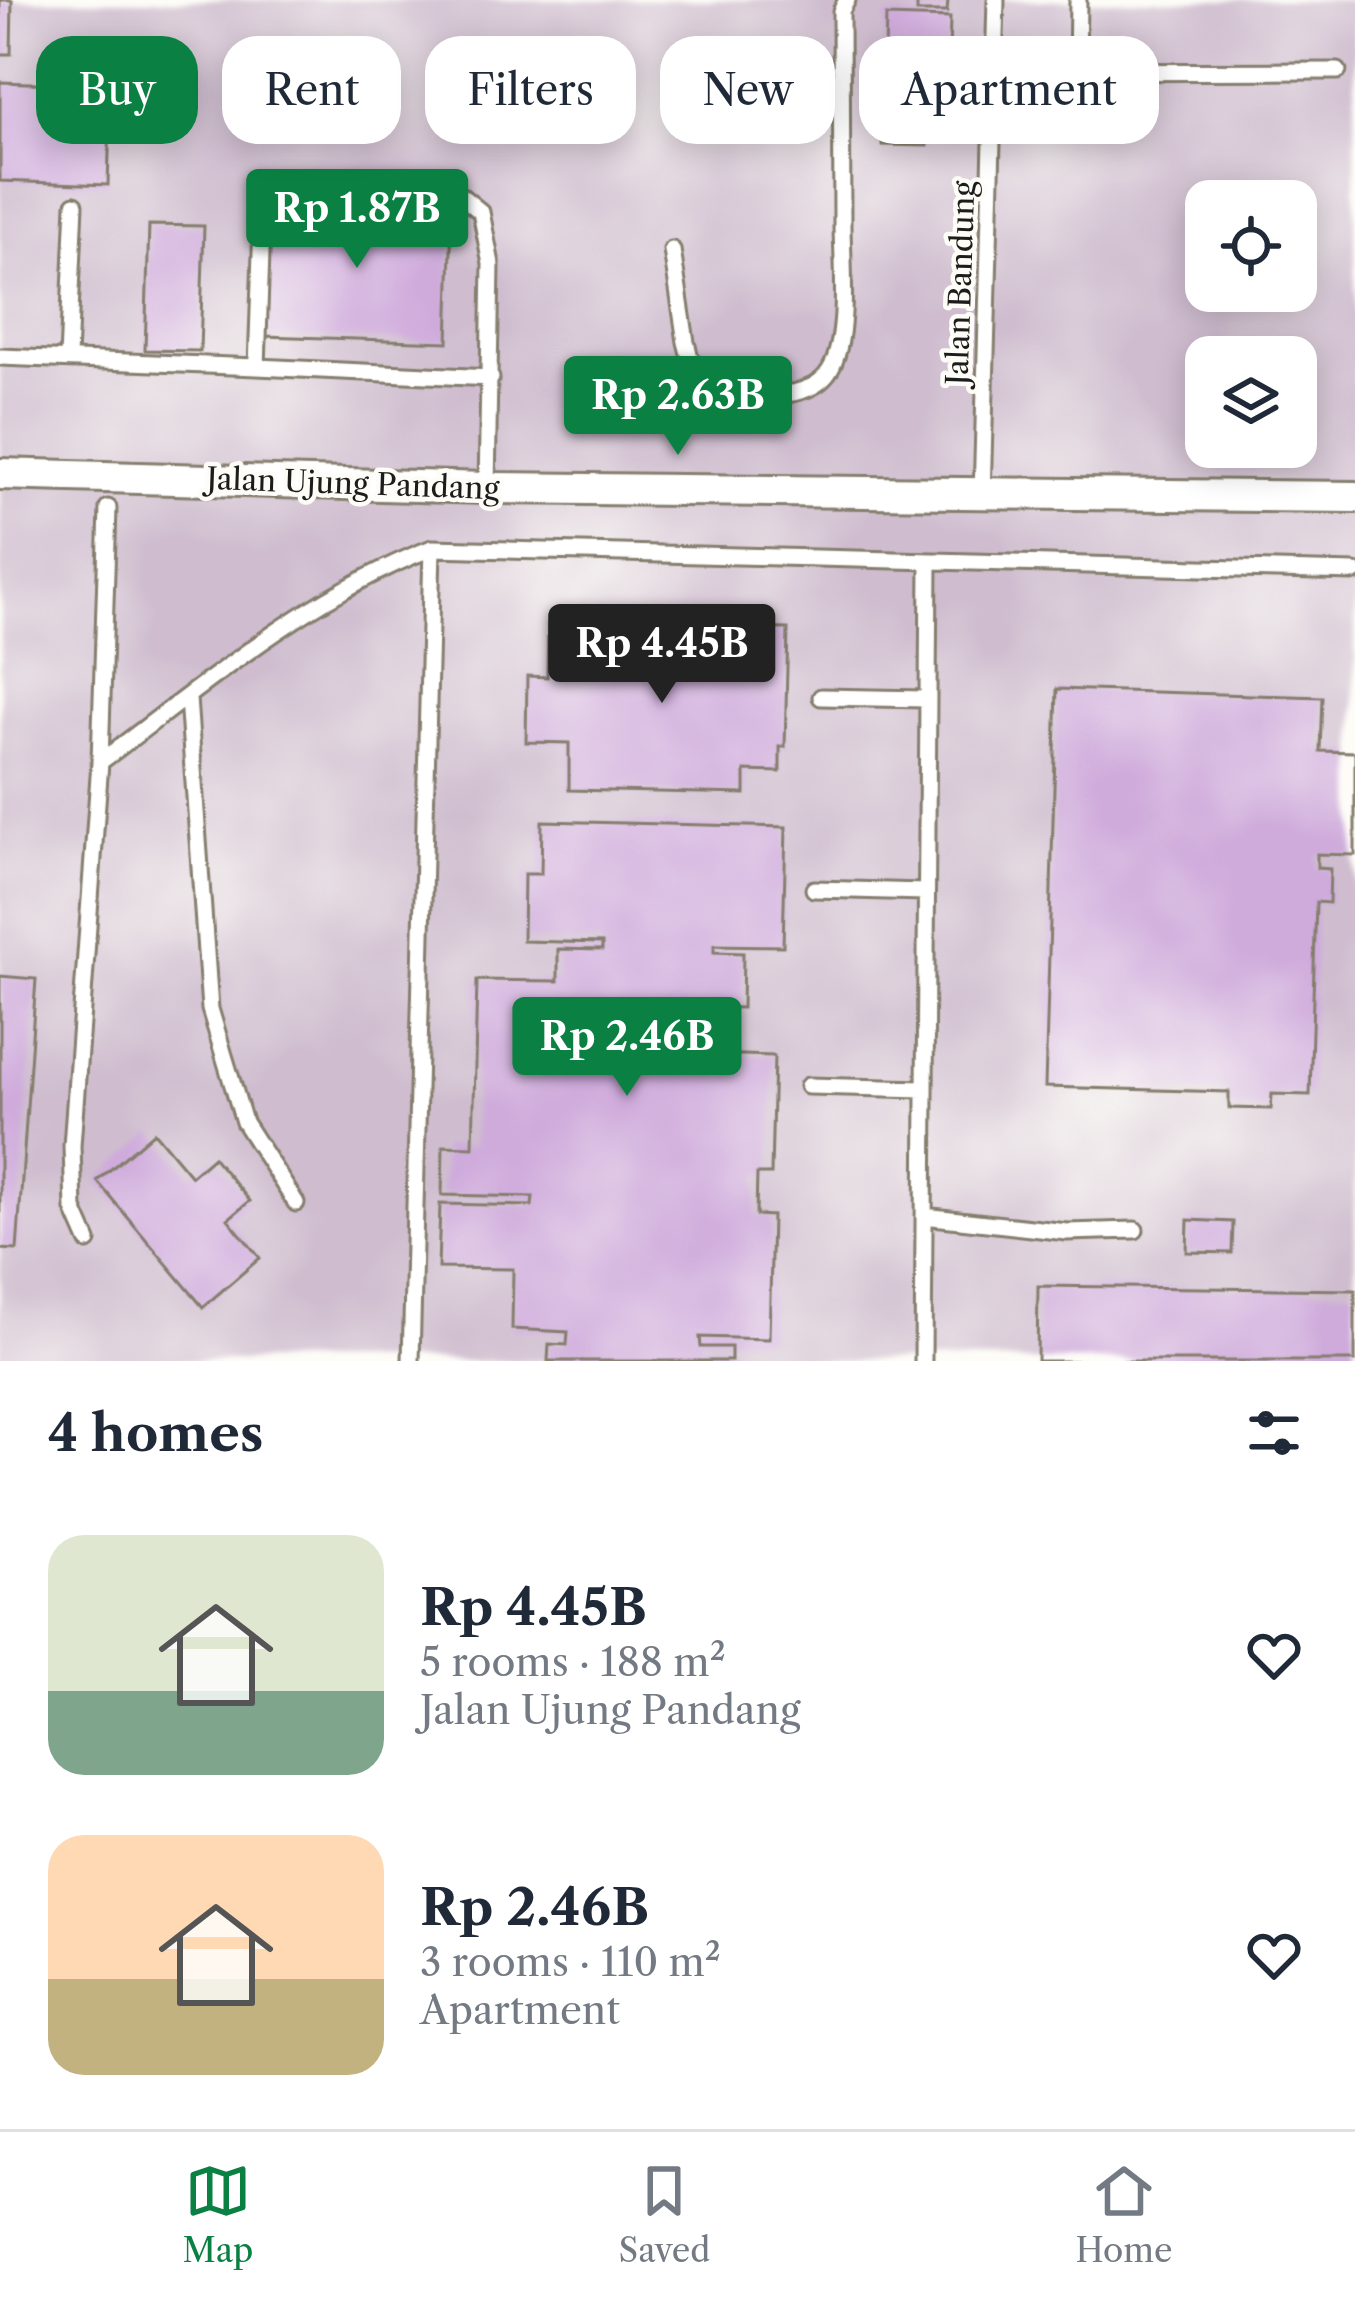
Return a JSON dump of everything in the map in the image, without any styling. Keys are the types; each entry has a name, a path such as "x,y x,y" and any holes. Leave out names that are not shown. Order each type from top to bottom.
{"street":[{"name":"Jalan Ujung Pandang","path":"0,474 487,488 1355,497"}],"lane":[{"path":"672,250 695,377 716,390 786,395 814,388 830,370 838,349 842,300 841,10 847,0"},
{"name":"Jalan Bandung","path":"995,36 996,0"},
{"path":"1078,0 1078,36"},
{"path":"1159,72 1338,71"},
{"name":"Jalan Bandung","path":"982,496 992,144"},
{"path":"257,367 263,196 272,185 460,195 474,202 482,212 491,265 487,488"},
{"path":"68,358 75,203"},
{"path":"0,357 491,378"},
{"path":"88,1241 74,1209 72,1146 100,762 108,508"},
{"path":"100,762 311,609 377,569 432,548 1355,572"},
{"path":"411,1361 432,548"},
{"path":"923,1361 928,562"},
{"path":"821,697 926,699"},
{"path":"188,698 210,1009 244,1121 296,1203"},
{"path":"814,889 925,892"},
{"path":"808,1086 924,1089"},
{"path":"924,1216 1066,1232 1135,1230"}],"shaded area":[{"path":"0,0 1355,0 1355,1361 0,1361"}],"building":[{"path":"0,0 12,0 11,54 0,54"},
{"path":"917,0 948,0 947,12 917,12"},
{"path":"886,16 950,18 950,36 885,36"},
{"path":"0,82 36,83 36,144 109,144 108,185 0,181"},
{"path":"298,194 334,196 334,205 362,206 363,195 396,196 396,207 432,208 432,218 452,218 448,342 263,336 267,213 274,213 275,203 297,204"},
{"path":"149,225 204,226 200,351 145,350"},
{"path":"548,624 788,629 780,772 745,771 745,794 569,790 569,743 526,742 527,676 547,677"},
{"path":"1057,689 1322,697 1320,751 1355,752 1355,855 1317,854 1317,868 1330,869 1329,903 1316,902 1310,1095 1272,1094 1271,1109 1229,1108 1229,1092 1045,1087"},
{"path":"542,821 786,827 783,946 714,945 714,952 743,953 742,1008 696,1007 696,1024 711,1024 711,1054 774,1056 771,1174 757,1174 756,1215 772,1216 769,1339 700,1337 701,1347 731,1347 731,1361 548,1361 549,1344 567,1345 568,1332 512,1329 513,1269 438,1268 440,1204 532,1206 533,1197 442,1195 443,1146 473,1147 477,980 558,981 558,949 602,950 602,943 523,941 524,874 541,874"},
{"path":"0,976 36,979 17,1250 0,1249"},
{"path":"154,1132 191,1176 213,1157 250,1201 228,1219 260,1258 203,1307 97,1181"},
{"path":"1188,1220 1233,1222 1232,1253 1187,1252"},
{"path":"1038,1286 1355,1290 1355,1361 1037,1361"}]}
